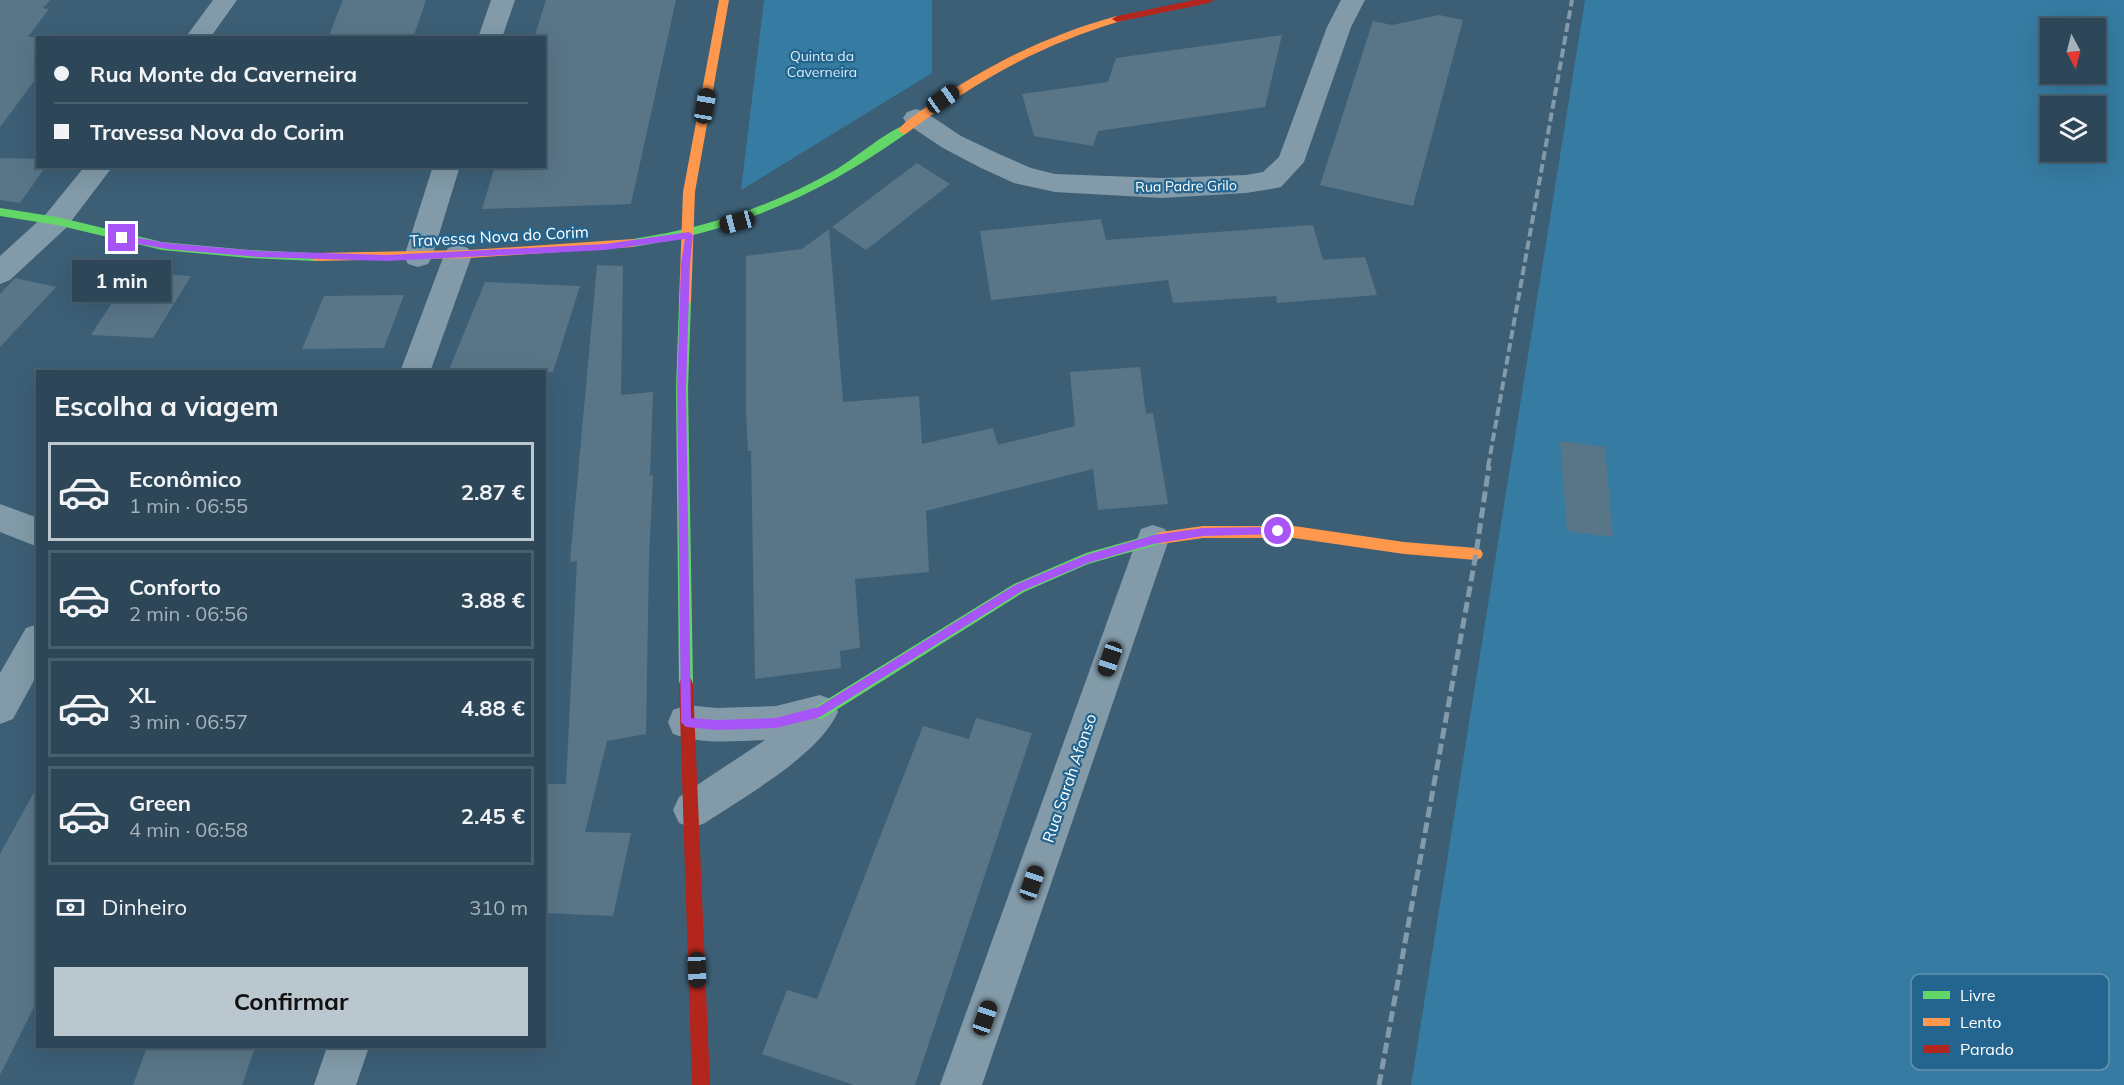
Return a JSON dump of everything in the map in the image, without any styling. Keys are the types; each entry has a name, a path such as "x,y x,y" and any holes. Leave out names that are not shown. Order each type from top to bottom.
{"street":[{"path":"198,36 225,0"},
{"path":"491,36 503,0"},
{"path":"701,1085 692,810 686,722 682,389 689,192 724,0"},
{"name":"Travessa Nova do Corim","path":"0,212 56,221 137,242 258,254 418,257 605,247 689,235 737,222 773,208 878,148 957,90 1011,60 1064,37 1134,15 1184,3 1209,0"},
{"name":"Rua Padre Grilo","path":"916,118 952,142 990,161 1024,176 1056,183 1162,188 1246,184 1271,180 1291,162 1339,27 1353,0"},
{"path":"0,273 56,221 98,168"},
{"path":"418,257 446,168"},
{"path":"416,370 458,255"},
{"path":"0,518 36,532"},
{"path":"692,810 783,749 820,712 1019,588 1086,559 1153,539 1203,532 1294,532 1404,548 1476,554"},
{"name":"Rua Sarah Afonso","path":"961,1085 1153,539"},
{"path":"0,708 36,643"},
{"path":"686,722 717,725 776,723 820,712"},
{"path":"335,1085 348,1048"}],"green space":[{"name":"Quinta da Caverneira","path":"764,0 932,0 932,73 741,190"},
{"path":"1585,0 2124,0 2124,1085 1411,1085"}],"building":[{"path":"0,0 50,0 43,8 49,9 28,37 36,37 36,79 0,127"},
{"path":"343,0 426,0 414,36 329,36"},
{"path":"546,0 676,0 631,204 482,209 494,168 546,168 546,36 535,36"},
{"path":"1439,15 1463,20 1413,206 1320,185 1373,21 1392,25"},
{"path":"1282,35 1265,107 1098,131 1093,146 1034,136 1022,94 1108,82 1116,58"},
{"path":"0,158 36,159 36,168 45,168 20,203 0,200"},
{"path":"917,163 950,184 866,250 832,227"},
{"path":"1101,219 1106,240 1313,225 1323,260 1365,257 1377,295 1277,303 1276,296 1173,303 1168,280 991,300 980,231"},
{"path":"829,229 843,402 919,396 922,444 993,428 998,445 1075,426 1070,372 1140,367 1146,414 1153,413 1168,504 1098,510 1093,469 926,511 929,572 855,579 860,648 840,651 841,668 755,679 751,451 748,451 746,411 746,256 802,249"},
{"path":"597,265 623,266 621,395 653,392 650,476 653,475 646,734 607,741 585,832 631,833 613,916 546,913 546,784 566,784 577,561 570,562"},
{"path":"132,272 191,276 153,338 91,335"},
{"path":"15,278 56,287 0,347 0,294"},
{"path":"485,282 580,286 553,372 546,372 546,370 449,370"},
{"path":"404,295 384,348 302,349 324,296"},
{"path":"1560,441 1605,447 1613,537 1567,531"},
{"path":"976,718 1032,733 915,1085 854,1085 762,1054 787,990 817,999 923,726 969,739"},
{"path":"36,789 36,1003 0,1075 0,854"},
{"path":"147,1048 255,1048 242,1085 133,1085"}],"railway":[{"path":"1488,467 1572,0"},
{"path":"1379,1085 1476,554 1489,466"}],"traffic: fast":[{"path":"633,243 706,229 776,205 841,171 873,152 903,130"},
{"path":"0,212 57,221 162,246 315,257"},
{"path":"685,302 682,389 686,684"},
{"path":"820,712 1019,588 1086,559 1161,538"}],"traffic: slow":[{"path":"685,302 689,192 724,0"},
{"path":"903,130 954,94 1004,63 1058,38 1117,19"},
{"path":"315,257 469,254 633,243"},
{"path":"1161,538 1203,532 1294,532 1404,548 1476,554"}],"traffic: jam":[{"path":"1117,19 1209,0"},
{"path":"686,684 701,1085"}],"route":[{"path":"122,238 167,246 258,254 387,258 605,247 689,235 685,264 682,389 686,722 717,725 776,723 820,712 1019,588 1086,559 1153,539 1203,532 1278,531"}]}
